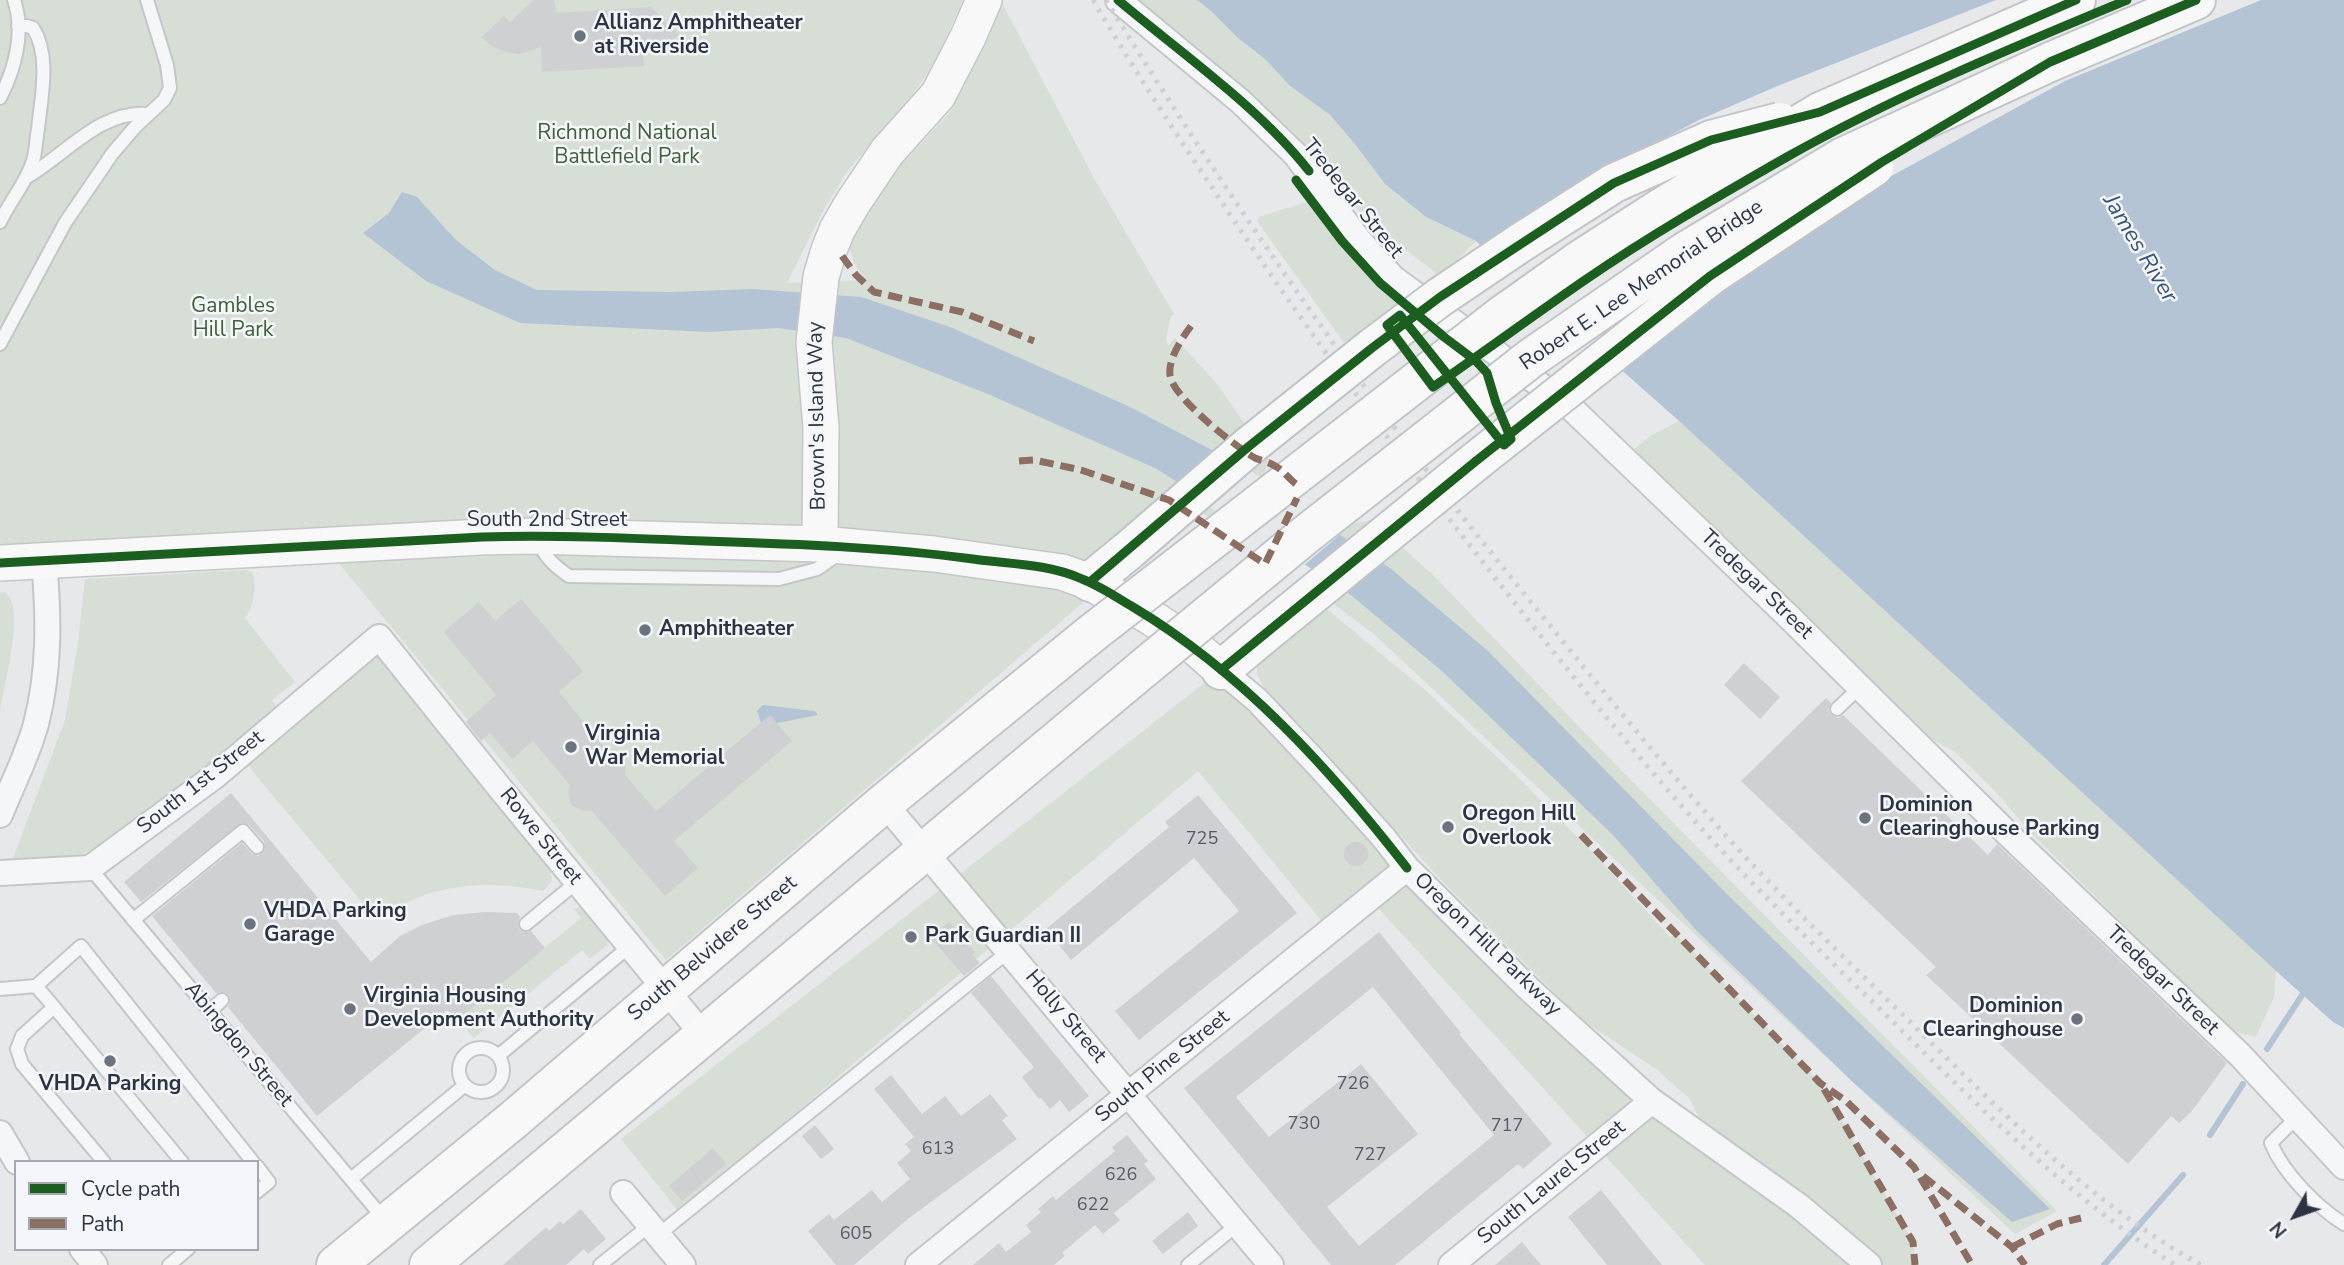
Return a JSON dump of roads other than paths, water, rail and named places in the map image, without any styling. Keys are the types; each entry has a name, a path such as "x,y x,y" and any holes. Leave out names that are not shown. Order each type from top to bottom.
{"main road":[{"path":"1090,582 1248,447 1372,348 1440,297 1614,183 1711,140 1820,112 2076,0"},
{"name":"Robert E. Lee Memorial Bridge","path":"925,852 1304,536 1531,358 1686,251 1843,157 2050,62 2196,0"},
{"path":"1221,670 1476,461 1710,276 1882,162 2050,62"},
{"name":"South Belvidere Street","path":"336,1265 512,1121 884,803 1091,634 1500,316 1664,206 1820,112"},
{"path":"429,1265 925,852"}],"street":[{"name":"Brown's Island Way","path":"834,545 814,342 821,277 842,221 887,152 938,94 984,0"},
{"name":"Tredegar Street","path":"1118,0 1240,102 1295,154 1358,239 1393,278 1569,406 1860,687 2006,842 2240,1055 2344,1167"},
{"name":"South 2nd Street","path":"0,564 535,536 834,545 934,554 1040,568 1090,582"},
{"path":"0,815 36,725 47,667 48,606 44,561"},
{"name":"Oregon Hill Parkway","path":"1090,582 1149,616 1195,648 1257,700 1384,838 1407,868 1528,988 1653,1101 1799,1206 1869,1265"},
{"name":"South 1st Street","path":"90,868 215,776 379,637"},
{"name":"Rowe Street","path":"379,637 704,1035"},
{"name":"Holly Street","path":"884,803 1271,1265"},
{"path":"0,873 90,868"},
{"name":"South Pine Street","path":"918,1265 1407,868"},
{"name":"South Laurel Street","path":"1451,1265 1653,1101"},
{"path":"0,1133 16,1160"},
{"path":"623,1193 683,1265"},
{"path":"84,1251 95,1265"}],"lane":[{"path":"0,98 14,63 19,37 14,0"},
{"path":"0,344 65,223 112,154 164,100 170,88 167,65 147,0"},
{"path":"0,222 34,158 43,73 42,50 37,35 33,28 18,26"},
{"path":"26,177 82,136 102,125 137,113 149,114"},
{"path":"1837,709 1860,687"},
{"path":"133,920 243,831 257,846"},
{"name":"Abingdon Street","path":"90,868 387,1222"},
{"path":"526,924 577,882"},
{"path":"0,989 36,986 81,946 251,1160"},
{"path":"498,1056 630,946"},
{"path":"600,1265 654,1230 1009,951"},
{"path":"36,986 180,1160"},
{"path":"210,1011 222,1000"},
{"path":"54,1007 22,1037 17,1049 22,1064 102,1160"},
{"path":"482,1049 498,1056 503,1072 496,1087 480,1093 465,1085 459,1069 467,1054 482,1049"},
{"path":"351,1179 465,1085"},
{"path":"2298,1116 2271,1143 2277,1159 2325,1212 2344,1224"},
{"path":"259,1168 270,1182 259,1190"},
{"path":"1188,1265 1237,1225"},
{"path":"169,1265 183,1251"}],"water":[{"name":"James River","path":"1197,0 2344,0 2344,1028 2333,1022 2276,971 1679,421 1476,241 1426,217 1385,184 1330,115 1289,85 1265,59"},
{"path":"402,192 417,197 457,241 495,270 537,290 670,292 753,289 861,297 950,327 1128,406 1210,449 1390,568 1488,651 1727,894 2050,1209 2012,1222 1855,1084 1695,929 1613,835 1443,672 1346,591 1157,469 988,394 846,338 778,328 708,332 520,323 426,281 363,233 389,213"},
{"path":"763,705 815,711 818,715 762,726 757,711"}],"waterway":[{"path":"2267,1049 2306,989"},
{"path":"2210,1135 2243,1084"},
{"path":"2104,1265 2183,1175"}],"railway":[{"path":"1093,0 1199,168 1330,358 1450,520 1545,642 1643,761 1753,883 1987,1114 2096,1209 2175,1265"},
{"path":"1106,0 1255,231 1374,400 1503,568 1699,805 1807,921 2041,1148 2118,1211 2201,1265"}],"place":[{"name":"Allianz Amphitheater at Riverside","path":"580,36"},
{"name":"Amphitheater","path":"645,630"},
{"name":"Virginia War Memorial","path":"571,747"},
{"name":"Dominion Clearinghouse Parking","path":"1865,818"},
{"name":"Oregon Hill Overlook","path":"1448,827"},
{"name":"VHDA Parking Garage","path":"250,924"},
{"name":"Park Guardian II","path":"911,937"},
{"name":"Virginia Housing Development Authority","path":"350,1009"},
{"name":"Dominion Clearinghouse","path":"2077,1019"},
{"name":"VHDA Parking","path":"110,1061"}],"park label":[{"name":"Richmond National Battlefield Park","path":"627,146"},
{"name":"Gambles Hill Park","path":"233,319"}]}
